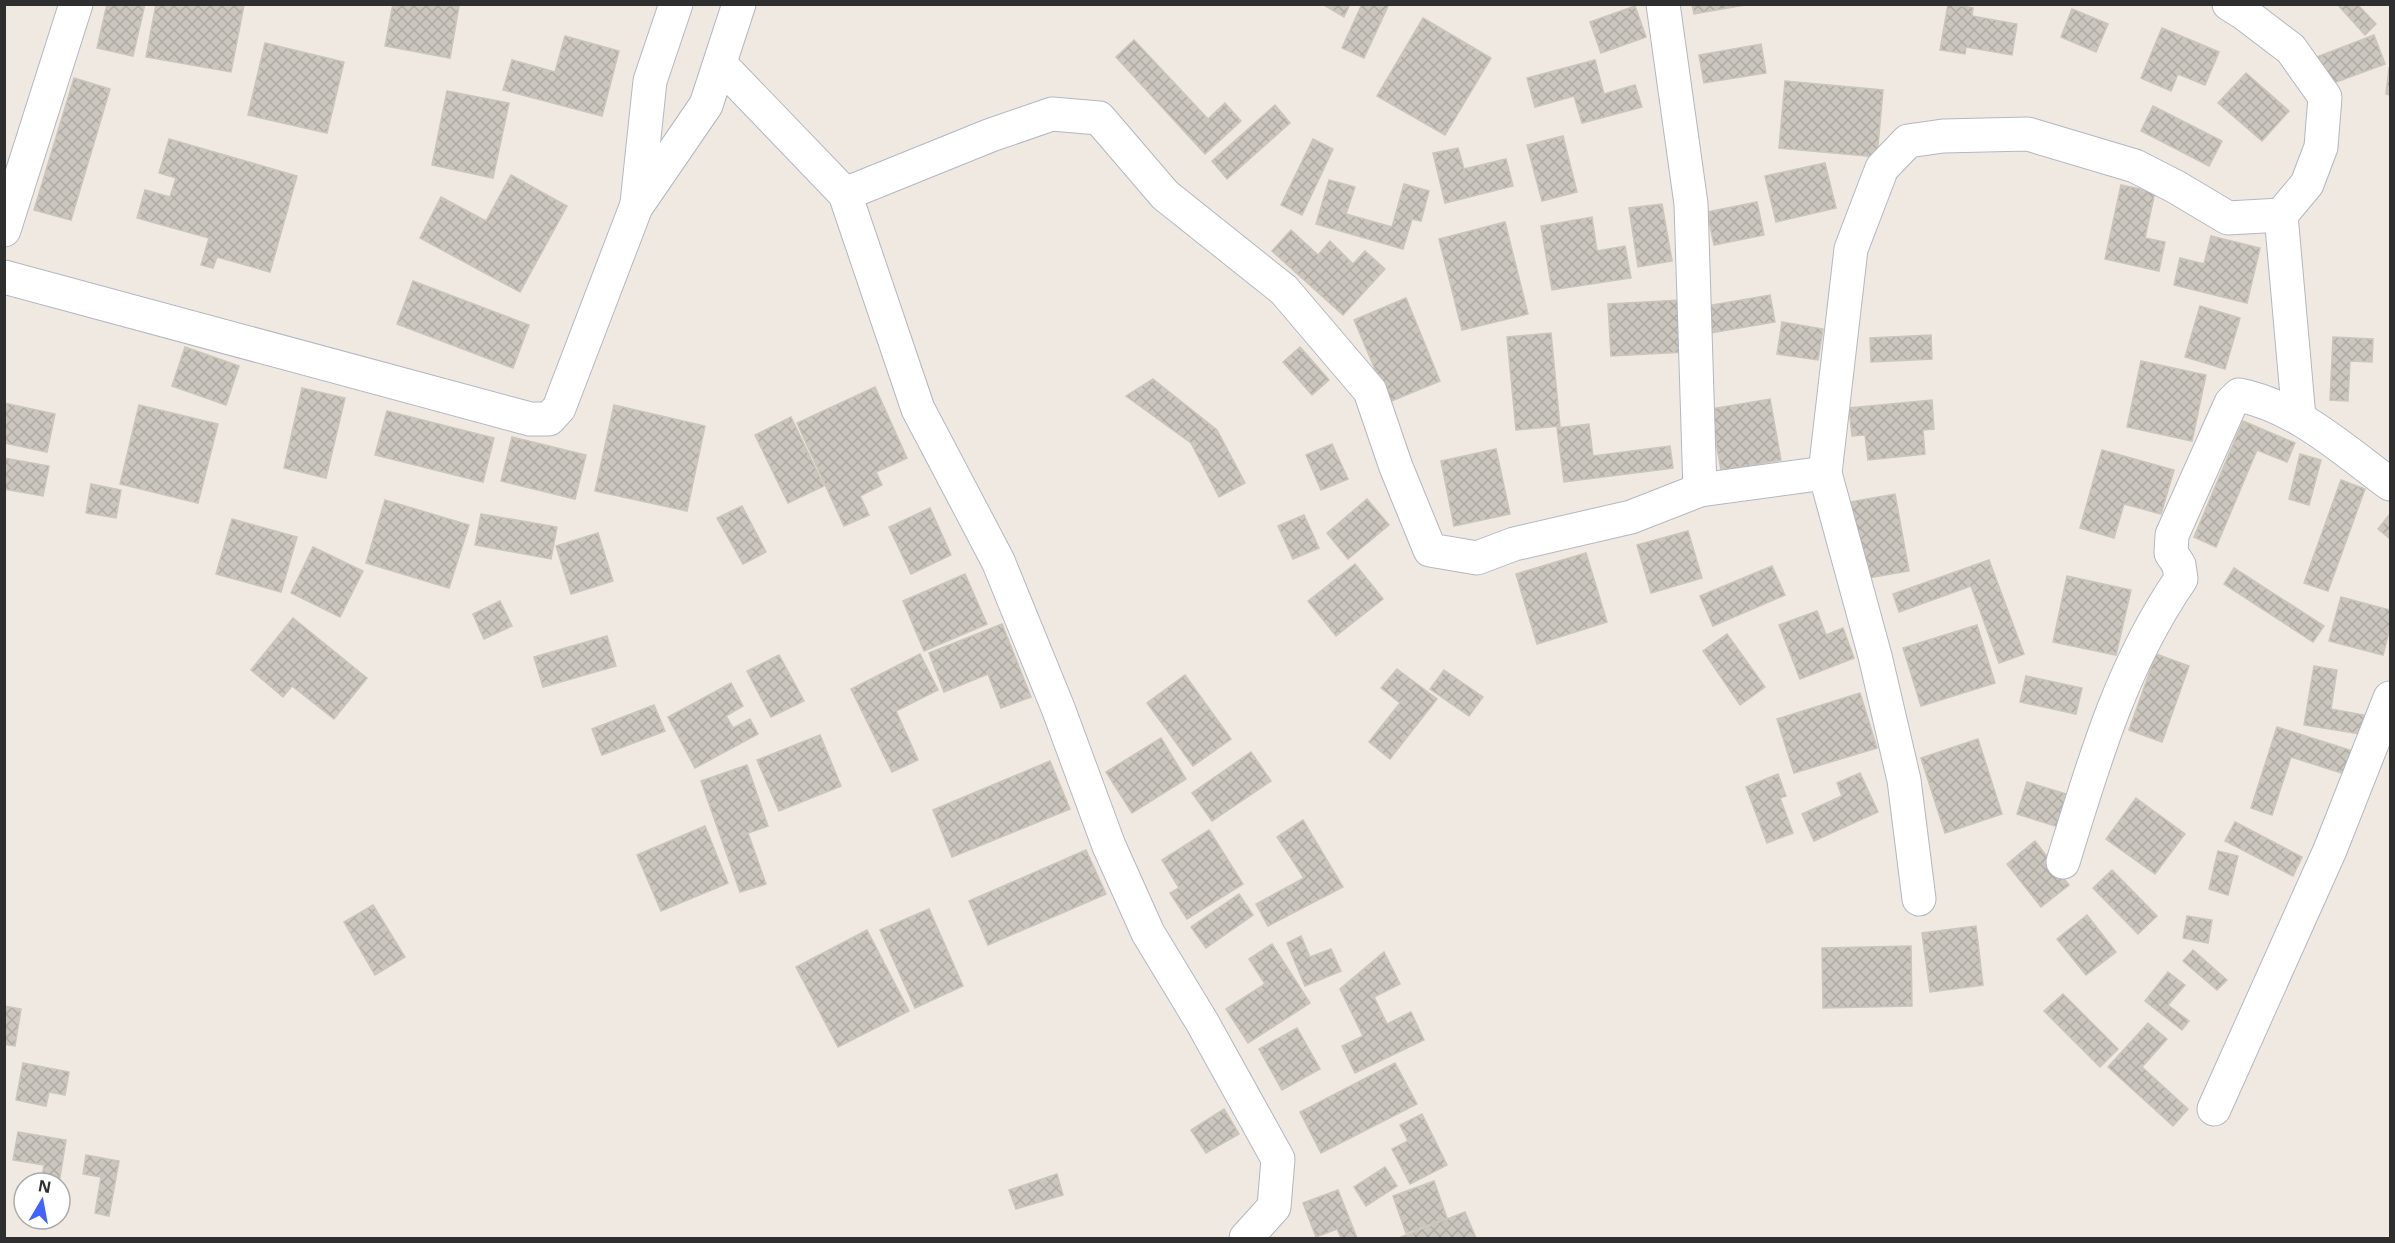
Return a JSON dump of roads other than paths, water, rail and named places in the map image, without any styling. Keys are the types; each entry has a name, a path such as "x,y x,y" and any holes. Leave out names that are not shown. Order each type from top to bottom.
{"street":[{"path":"4,230 76,4"},
{"path":"636,207 650,81 676,4"},
{"path":"4,277 530,419 549,419 559,408 636,207 706,105 739,4"},
{"path":"1663,4 1691,204 1700,490"},
{"path":"2229,4 2246,14 2291,49 2325,97 2321,147 2307,184 2281,215 2298,418"},
{"path":"720,64 845,194 918,409 998,561 1058,708 1109,846 1143,922 1225,1062 1278,1159 1274,1207 1246,1239"},
{"path":"845,194 991,135 1052,114 1099,118 1166,195 1284,290 1370,391 1396,467 1430,550 1477,558 1514,544 1631,517 1700,490 1825,473"},
{"path":"1920,899 1904,780 1875,656 1825,473 1851,249 1882,168 1908,141 1943,136 2028,134 2135,166 2228,218 2281,215"},
{"path":"2063,862 2099,747 2135,658 2181,579 2180,565 2171,553 2172,535 2231,403 2239,395 2249,397 2298,418 2391,484"},
{"path":"2214,1108 2330,850 2391,698"}]}
